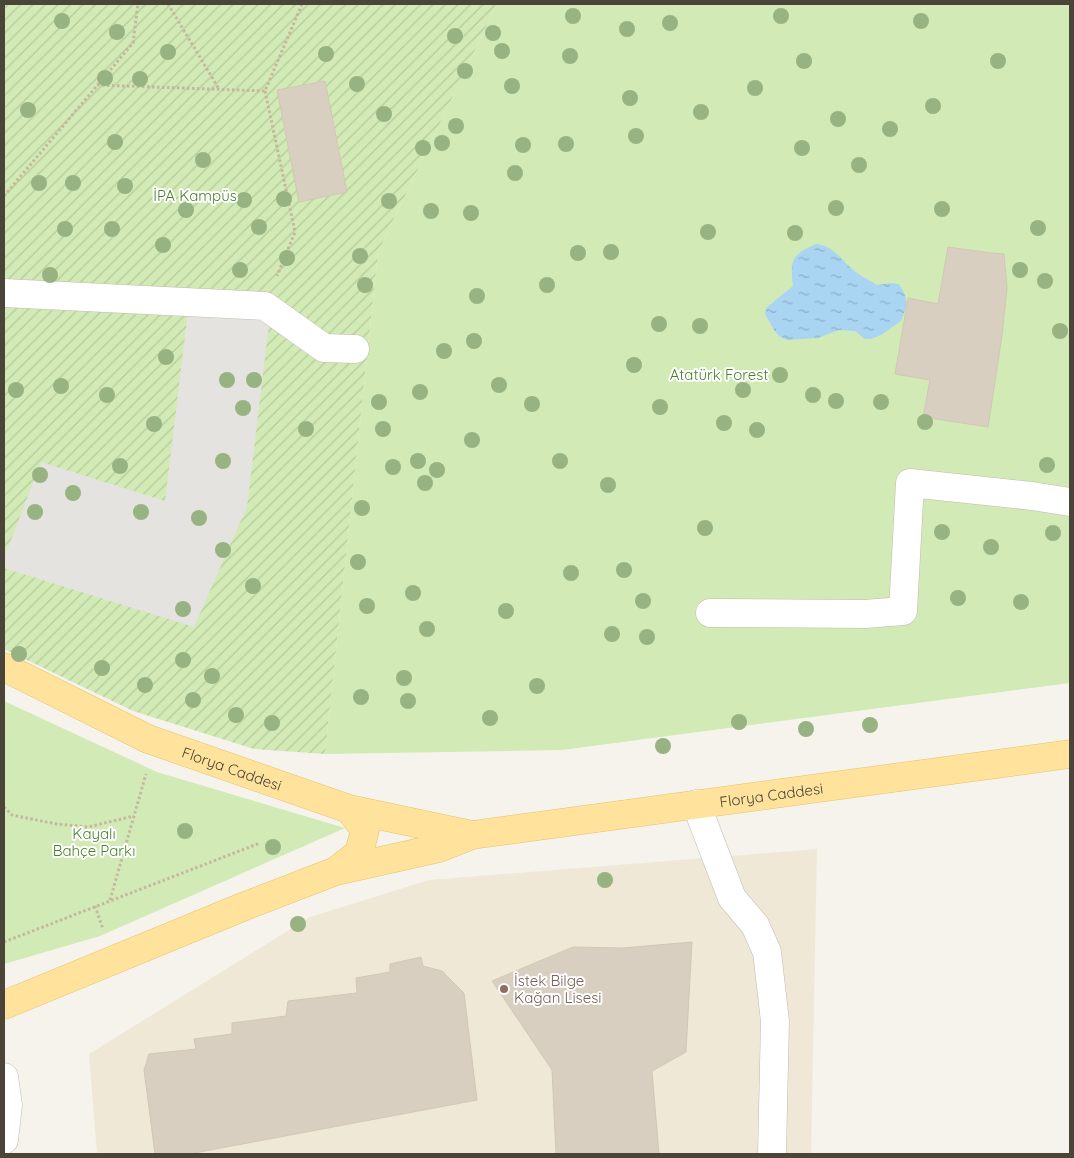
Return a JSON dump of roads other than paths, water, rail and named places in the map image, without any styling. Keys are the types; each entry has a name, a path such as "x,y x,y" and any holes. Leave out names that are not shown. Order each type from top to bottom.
{"main road":[{"name":"Florya Caddesi","path":"4,667 156,742 348,809 472,835"},
{"name":"Florya Caddesi","path":"4,1005 245,906 336,871 439,848 472,835 1070,754"},
{"path":"336,871 359,853 365,830 348,809"}],"lane":[{"path":"4,294 265,306 324,348 355,349"},
{"path":"710,613 865,614 904,611 910,483 1070,502"},
{"path":"696,804 732,898 755,925 768,952 776,1021 772,1154"},
{"path":"4,1077 8,1105 4,1140"}],"water":[{"path":"816,244 833,251 857,273 877,285 899,284 905,295 907,305 901,321 881,335 871,339 865,339 855,331 839,330 818,338 787,340 779,336 765,314 766,308 793,286 792,264 797,255"}],"place":[{"name":"İstek Bilge Kağan Lisesi","path":"504,989"}],"park label":[{"name":"İPA Kampüs","path":"195,195"},
{"name":"Atatürk Forest","path":"719,374"},
{"name":"Kayalı Bahçe Parkı","path":"94,842"}]}
